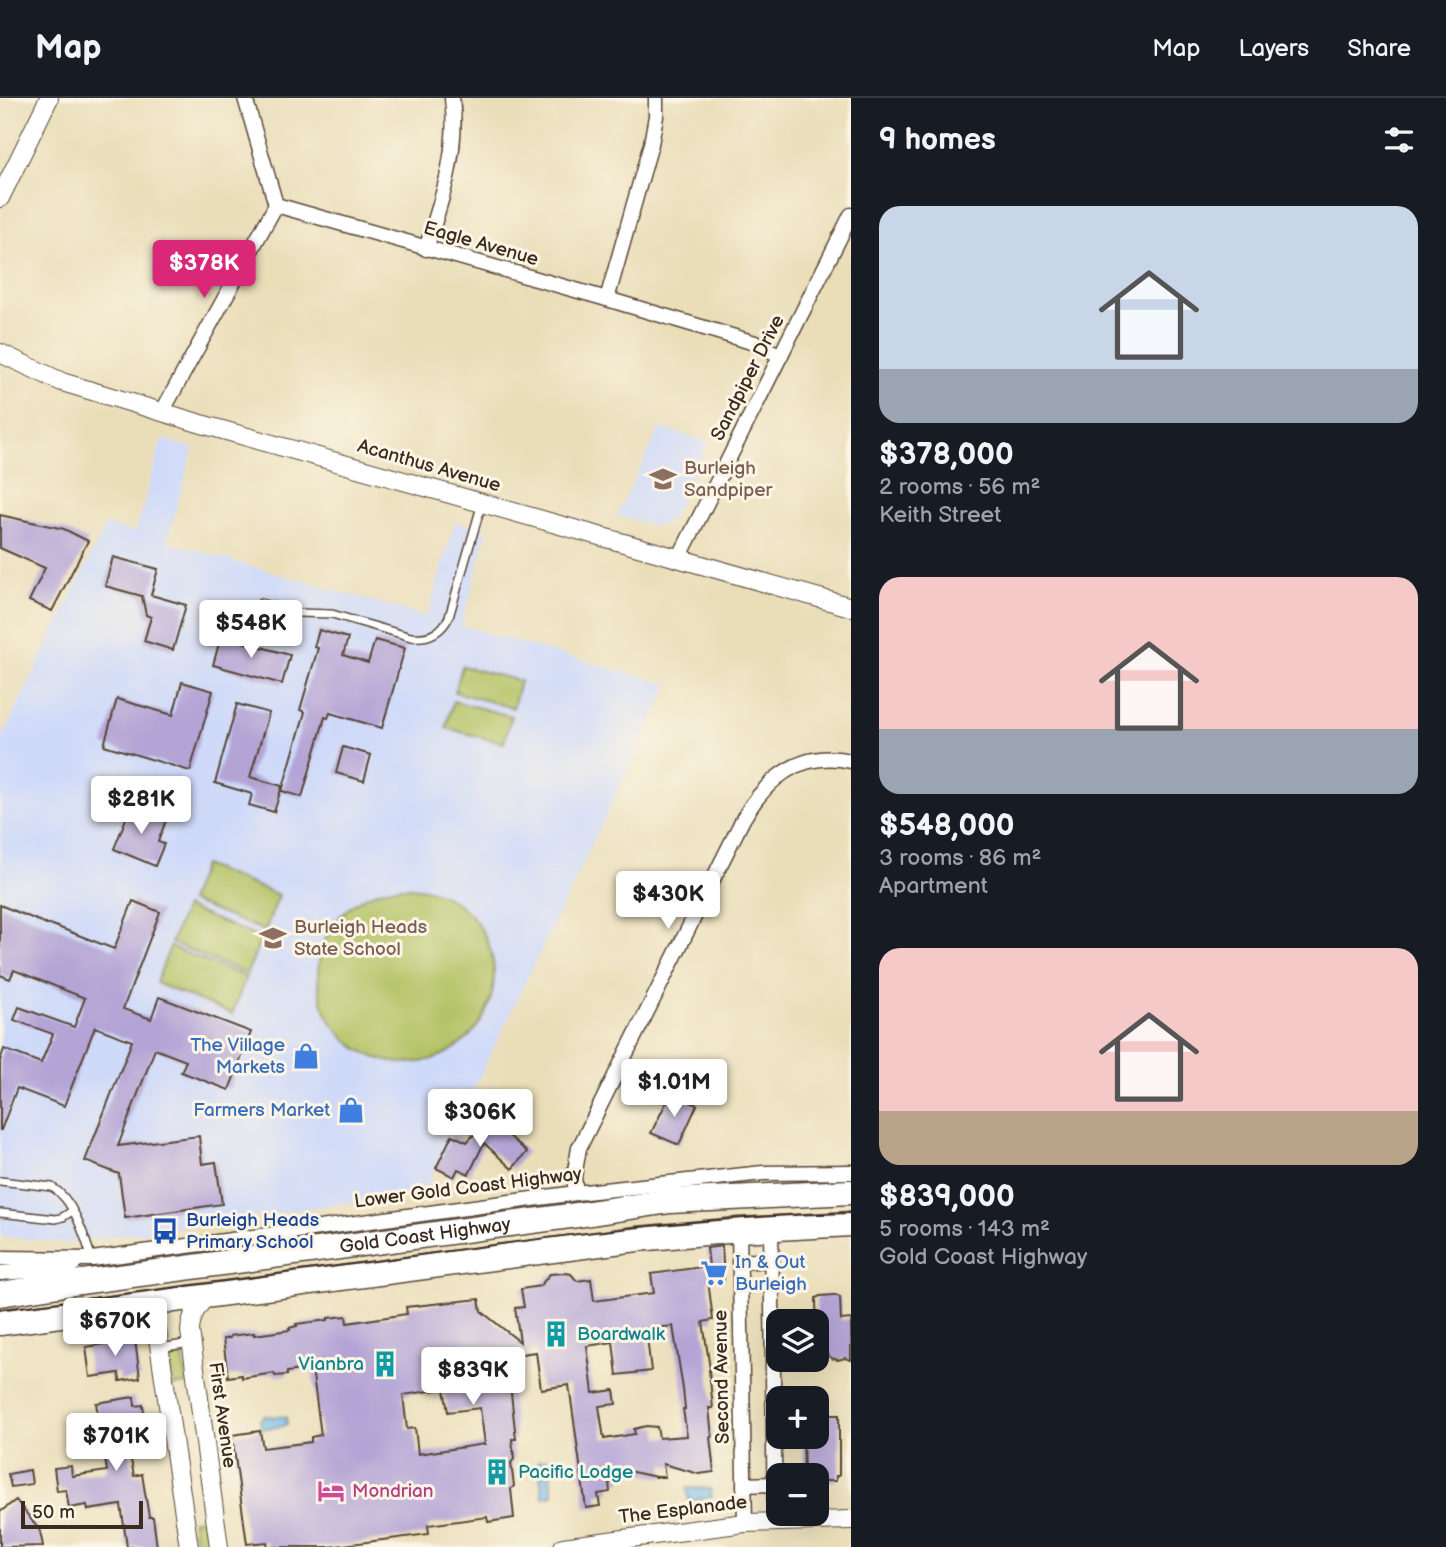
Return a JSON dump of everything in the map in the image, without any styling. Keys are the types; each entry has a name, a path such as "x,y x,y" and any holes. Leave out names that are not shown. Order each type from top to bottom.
{"highway":[{"name":"Gold Coast Highway","path":"0,1294 670,1201 851,1192"},
{"name":"Gold Coast Highway","path":"0,1322 153,1304 550,1249 739,1230 851,1224"}],"street":[{"path":"0,198 49,98"},
{"path":"162,412 276,205 245,98"},
{"path":"426,249 452,157 452,98"},
{"path":"607,299 651,144 656,98"},
{"name":"Eagle Avenue","path":"276,205 755,343 781,356"},
{"name":"Sandpiper Drive","path":"679,558 851,215"},
{"name":"Acanthus Avenue","path":"0,353 62,382 162,412 851,607"},
{"path":"576,1193 574,1177 579,1148 754,800 780,774 793,766 826,759 851,761"},
{"name":"Lower Gold Coast Highway","path":"0,1258 92,1258 576,1193 752,1174 851,1172"},
{"path":"771,1228 774,1463"},
{"name":"Second Avenue","path":"739,1230 745,1523"},
{"name":"Lower Gold Coast Highway","path":"0,1273 55,1269 92,1258"},
{"path":"739,1262 772,1260"},
{"name":"First Avenue","path":"208,1295 191,1318 190,1331 219,1547"},
{"path":"153,1304 189,1547"},
{"path":"744,1485 766,1484"},
{"name":"The Esplanade","path":"829,1521 851,1520"},
{"name":"The Esplanade","path":"563,1547 766,1522"}],"lane":[{"path":"261,603 299,613 332,614 411,637 422,638 437,633 449,617 482,502"},
{"path":"0,1181 52,1187 58,1191 81,1227 92,1258"},
{"path":"0,1213 56,1219 72,1211"},
{"path":"159,1348 191,1343"}],"shaded area":[{"name":"Burleigh Sandpiper","path":"660,428 709,442 670,521 655,526 617,515"},
{"name":"Burleigh Heads State School","path":"162,439 193,448 167,542 427,617 455,522 488,531 461,626 669,685 424,1192 65,1243 0,1236 0,742 106,525 136,533"}],"green space":[{"path":"462,666 520,681 513,708 455,692"},
{"path":"453,701 511,716 504,743 446,728"},
{"path":"203,865 279,895 265,931 189,901"},
{"path":"406,887 440,893 468,913 488,941 494,975 488,1009 468,1037 440,1057 406,1063 372,1057 344,1037 324,1009 318,975 324,941 344,913 372,893"},
{"path":"185,907 261,938 247,974 171,943"},
{"path":"170,947 246,977 232,1014 156,983"},
{"path":"183,1356 187,1384 173,1386 169,1358"},
{"path":"206,1518 210,1547 196,1547 192,1520"}],"water":[{"path":"264,1416 286,1417 287,1424 262,1429 260,1420"},
{"path":"548,1459 553,1495 543,1497 538,1461"},
{"path":"687,1488 710,1489 712,1497 689,1501"}],"building":[{"path":"0,515 64,529 88,541 52,611 29,601 45,568 0,548"},
{"path":"113,557 158,569 151,595 186,605 173,650 144,641 151,617 146,615 142,596 105,586"},
{"path":"319,630 348,638 343,655 368,663 375,640 405,648 382,728 330,713 328,718 325,717 302,797 282,791 305,712 300,710 318,648 314,647"},
{"path":"221,636 290,655 282,684 213,665"},
{"path":"182,682 213,691 190,771 104,745 117,699 173,715"},
{"path":"237,704 269,713 250,777 282,786 274,812 249,805 252,794 215,783"},
{"path":"343,747 371,755 364,781 336,773"},
{"path":"131,806 166,820 158,842 164,844 155,866 114,849"},
{"path":"133,901 160,912 123,1009 151,1019 159,997 251,1032 229,1090 181,1072 186,1061 155,1049 118,1146 199,1136 202,1164 216,1162 222,1204 125,1218 119,1174 85,1161 132,1041 95,1027 64,1106 17,1088 0,1130 0,1061 4,1049 41,1063 53,1034 14,1020 19,1007 74,1027 85,998 14,970 10,979 0,975 0,905 114,949"},
{"path":"671,1093 697,1105 679,1145 651,1133"},
{"path":"496,1111 499,1113 493,1124 527,1152 512,1169 484,1143 469,1174 458,1169 454,1177 436,1168 452,1135 467,1142"},
{"path":"722,1246 724,1279 708,1280 713,1320 703,1322 713,1408 709,1408 714,1472 699,1474 663,1464 665,1477 656,1477 619,1469 621,1481 609,1483 610,1492 598,1494 600,1506 586,1508 569,1385 541,1389 536,1352 507,1356 516,1439 512,1439 514,1459 511,1463 514,1518 488,1522 487,1517 428,1525 429,1534 328,1547 268,1547 267,1542 247,1544 232,1435 260,1431 263,1448 311,1442 311,1437 321,1435 312,1368 287,1372 287,1375 275,1376 274,1373 242,1378 242,1375 228,1377 223,1339 290,1330 289,1328 297,1326 296,1324 328,1318 346,1316 347,1323 407,1314 406,1307 479,1299 481,1311 520,1342 515,1308 524,1307 521,1289 540,1286 550,1274 571,1274 577,1281 591,1279 594,1301 654,1293 651,1274 709,1266 707,1248","holes":["673,1326 687,1436 659,1438 657,1427 646,1426 634,1429 635,1434 604,1439 599,1406 616,1404 614,1390 593,1393 587,1346 613,1342 617,1375 651,1371 646,1329","444,1389 448,1412 480,1408 485,1444 418,1454 415,1428 407,1429 403,1395"]},
{"path":"840,1297 841,1320 851,1319 851,1360 838,1360 829,1356 829,1309 816,1309 816,1298"},
{"path":"134,1332 140,1378 120,1381 119,1373 90,1377 86,1347 115,1342 114,1335"},
{"path":"134,1397 135,1406 143,1405 148,1442 128,1444 134,1476 142,1474 149,1517 153,1517 157,1547 127,1547 121,1505 88,1510 87,1505 69,1508 66,1490 57,1491 54,1468 71,1466 72,1476 107,1471 96,1403"},
{"path":"829,1415 839,1415 839,1476 836,1476 836,1481 829,1481 829,1463 804,1463 803,1449 829,1449"},
{"path":"30,1470 32,1484 11,1487 8,1474"},
{"path":"16,1500 40,1531 43,1546 0,1547 0,1512"}],"tram line":[{"path":"0,1309 527,1240 743,1218 851,1213"}],"place":[{"name":"Burleigh Sandpiper","path":"663,479"},
{"name":"Burleigh Heads State School","path":"273,938"},
{"name":"The Village Markets","path":"306,1056"},
{"name":"Farmers Market","path":"351,1110"},
{"name":"Burleigh Heads Primary School","path":"165,1231"},
{"name":"In & Out Burleigh","path":"714,1273"},
{"name":"Boardwalk","path":"556,1334"},
{"name":"Vianbra","path":"385,1364"},
{"name":"Pacific Lodge","path":"497,1472"},
{"name":"Mondrian","path":"331,1491"}]}
